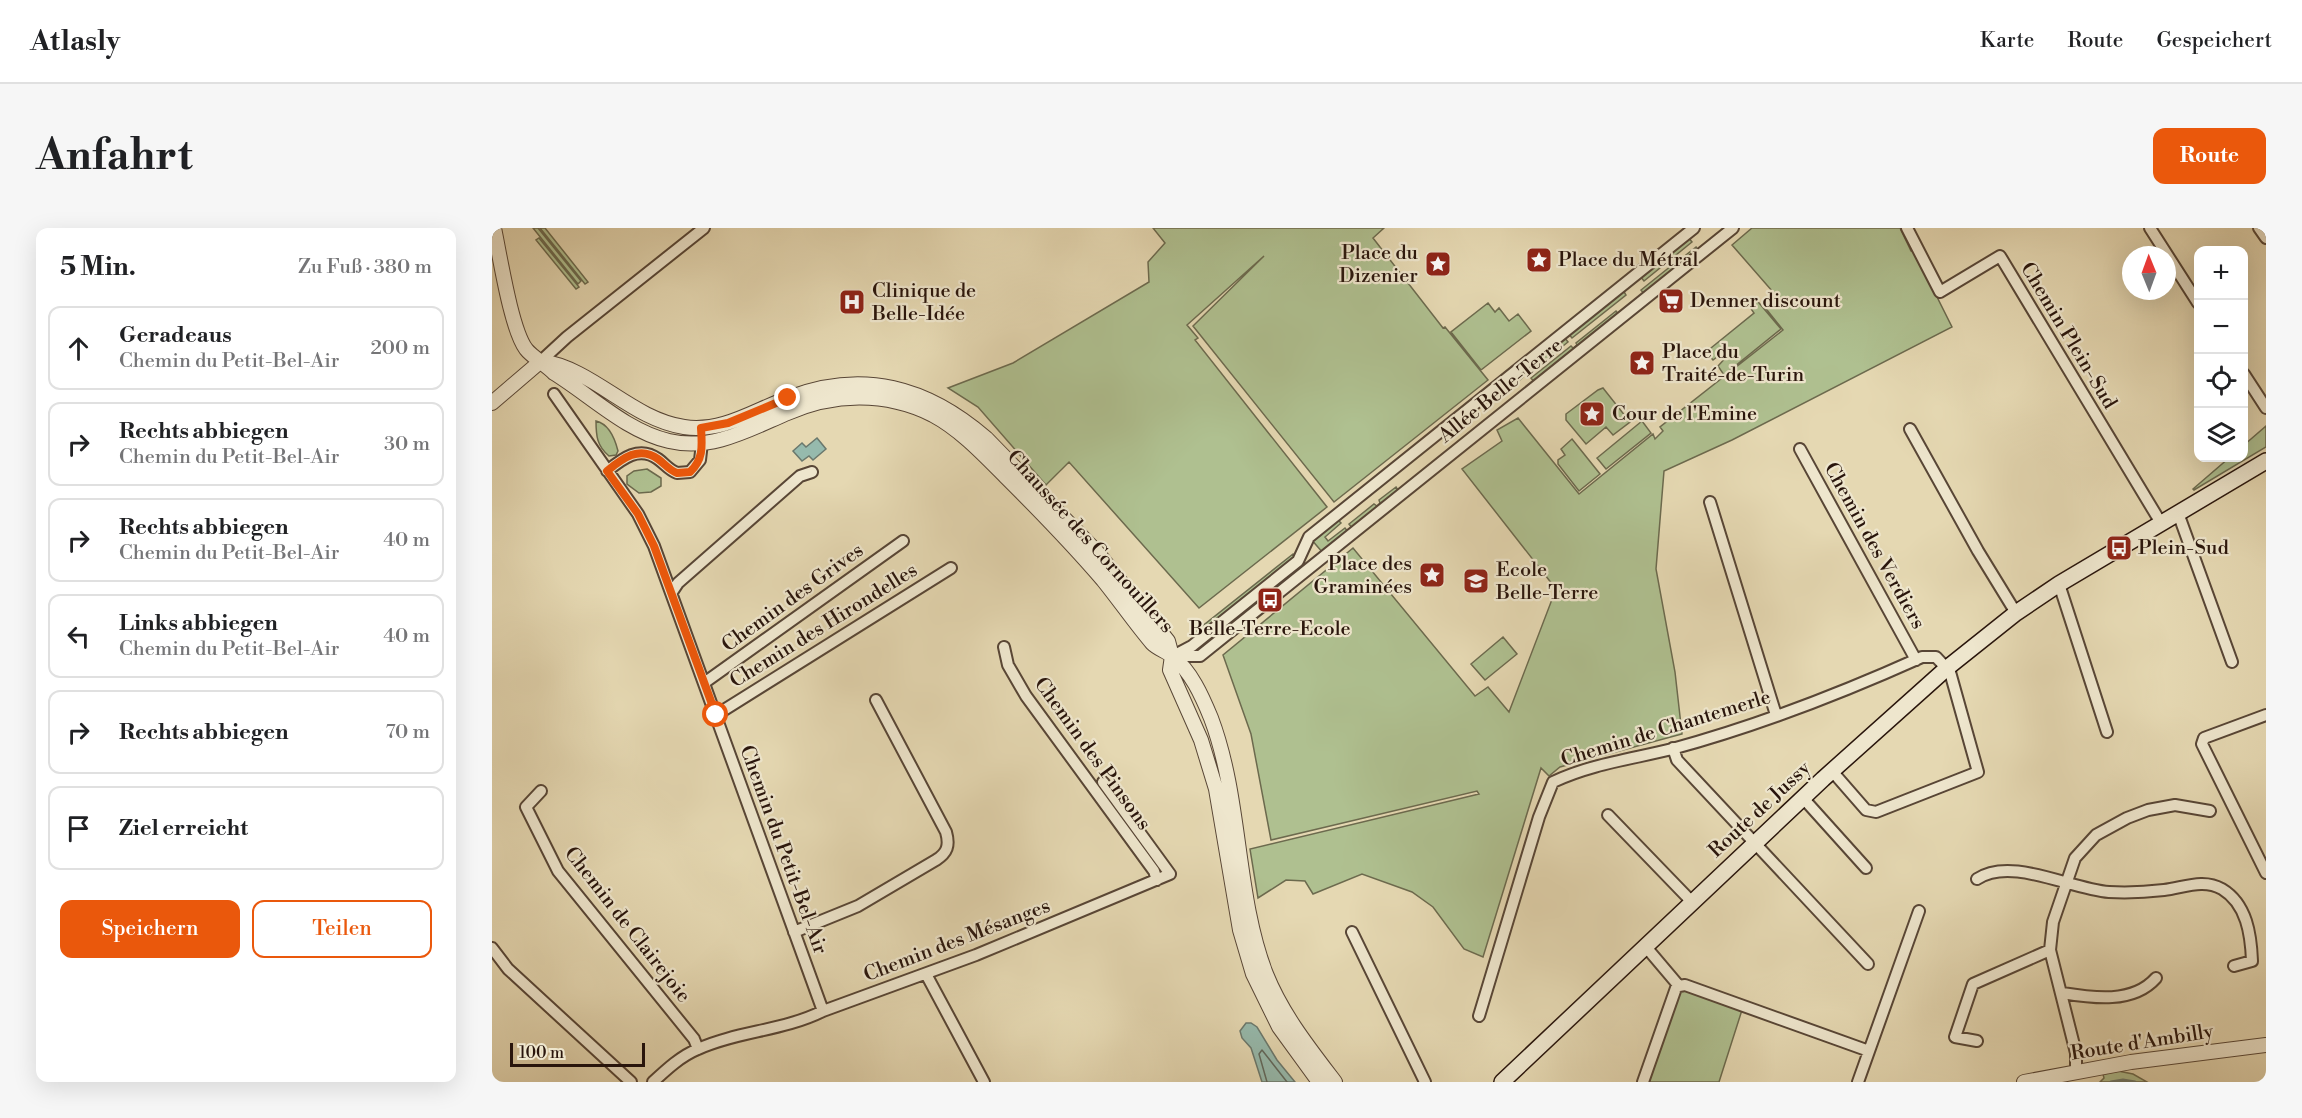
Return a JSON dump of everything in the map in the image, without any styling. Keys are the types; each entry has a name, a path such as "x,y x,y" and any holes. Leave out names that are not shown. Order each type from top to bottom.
{"main road":[{"name":"Route de Jussy","path":"1502,1082 1832,771 1947,668 2016,613 2059,584 2266,461"}],"street":[{"path":"494,228 518,333 526,351 541,361"},
{"path":"492,403 567,337 704,228"},
{"name":"Allée Belle-Terre","path":"1172,656 1192,646 1298,561 1309,537 1694,228"},
{"name":"Allée Belle-Terre","path":"1172,656 1200,656 1733,228"},
{"name":"Chemin Plein-Sud","path":"1907,228 1940,292 2000,256 2161,523"},
{"path":"2151,228 2197,300"},
{"path":"2259,228 2266,238"},
{"name":"Chaussée des Cornouillers","path":"541,361 559,364 578,372 656,419 676,426 701,428 728,423 788,398 831,386 873,384 918,394 940,404 969,423 986,438 1097,552 1168,641 1172,656 1170,670 1201,740 1216,789 1240,930 1253,974 1279,1027 1319,1082"},
{"name":"Chaussée des Cornouillers","path":"541,361 554,373 645,432 671,441 702,443 734,436 812,403 851,397 891,400 933,415 956,430 1010,480 1096,573 1154,644 1172,656 1193,678 1211,718 1229,781 1252,924 1266,974 1287,1015 1335,1082"},
{"path":"2248,380 2266,408"},
{"name":"Chemin du Petit-Bel-Air","path":"554,394 638,514 648,534 672,592 823,1011"},
{"path":"607,471 628,456 640,453 653,456 677,473 690,472 699,460 702,443 701,428"},
{"path":"1910,429 1978,551 2016,613"},
{"name":"Chemin des Verdiers","path":"1800,449 1916,660"},
{"path":"672,592 678,583 800,476 812,472"},
{"path":"1710,502 1776,715"},
{"path":"2178,513 2232,662"},
{"name":"Chemin des Grives","path":"704,683 903,541"},
{"name":"Chemin des Hirondelles","path":"716,715 951,568"},
{"path":"2059,584 2107,732"},
{"name":"Chemin des Pinsons","path":"1004,647 1008,665 1026,696 1154,871 1157,880"},
{"path":"1832,771 1866,810 1876,812 1978,772 1954,681 1947,668 1939,659 1932,656 1916,660"},
{"name":"Chemin de Chantemerle","path":"1479,1016 1539,817 1553,782 1572,773 1673,748 1776,715 1834,695 1916,660"},
{"path":"794,932 858,906 936,861 948,849 946,832 876,700"},
{"path":"2266,715 2204,738 2202,744 2266,873"},
{"path":"1673,748 1675,758 1868,964"},
{"path":"1103,782 1170,874 1157,880"},
{"name":"Chemin de Clairejoie","path":"541,791 526,807 558,872 694,1039 698,1049"},
{"path":"1803,798 1866,868"},
{"path":"2076,1072 2076,1053 2050,950 2053,922 2075,858 2089,840 2105,829 2148,810 2171,805 2210,811"},
{"path":"1608,814 1693,903"},
{"path":"1977,879 1987,872 2015,871 2109,892 2161,891 2202,883 2223,889 2240,906 2250,934 2252,961 2234,966"},
{"name":"Chemin des Mésanges","path":"653,1082 678,1060 698,1049 726,1038 798,1022 976,956 1157,880"},
{"path":"1858,1082 1919,911"},
{"path":"1352,932 1425,1082"},
{"path":"1646,947 1679,986"},
{"path":"492,948 508,969 631,1082"},
{"path":"1977,1041 1955,1037 1973,984 2050,950"},
{"path":"926,974 984,1082"},
{"path":"2062,993 2096,998 2116,996 2145,989 2156,978"},
{"path":"1643,1082 1676,988 1685,985 1869,1051"},
{"name":"Route d'Ambilly","path":"2029,1082 2131,1062 2266,1045"}],"green space":[{"path":"533,228 538,228 581,281 578,284"},
{"path":"540,228 545,228 588,282 585,284"},
{"path":"1153,228 1384,228 1373,238 1443,328 1445,327 1488,380 1334,502 1193,326 1264,256 1187,325 1198,338 1195,340 1327,507 1199,608 1069,462 1046,485 978,407 948,388 1013,363 1149,282 1148,262 1165,243"},
{"path":"1752,228 1900,228 1952,327 1732,440 1664,471 1656,569 1675,672 1682,734 1560,767 1549,776 1541,768 1483,957 1464,949 1433,907 1412,892 1362,874 1313,894 1305,881 1286,880 1258,898 1250,849 1479,794 1477,791 1271,840 1251,734 1223,655 1353,548 1475,696 1488,687 1509,712 1556,589 1462,469 1502,441 1497,430 1518,418 1579,494 1653,434 1655,439 1663,431 1660,427 1783,330 1763,305 1773,292 1732,245"},
{"path":"1688,237 1692,242 1644,281 1640,276"},
{"path":"539,238 579,287 576,289 536,240"},
{"path":"1696,247 1699,252 1645,295 1641,290 1681,258 1683,260 1687,257 1686,255"},
{"path":"1623,290 1626,295 1572,338 1568,333"},
{"path":"1754,297 1781,329 1724,375 1718,366 1729,354 1726,350 1713,360 1706,352 1754,313 1747,303"},
{"path":"1488,303 1495,312 1499,308 1509,321 1518,314 1531,331 1481,370 1451,332"},
{"path":"1616,311 1620,316 1535,383 1531,378 1571,346 1573,348 1577,345 1576,343"},
{"path":"1564,337 1568,342 1528,374 1526,372 1522,375 1523,377 1513,386 1509,381"},
{"path":"1603,388 1630,422 1613,435 1606,427 1586,444 1566,420 1566,414"},
{"path":"596,421 604,425 611,433 618,451 616,455 609,456 602,448 597,436"},
{"path":"1642,421 1651,433 1606,469 1597,458"},
{"path":"2266,426 2266,447 2248,458 2248,442"},
{"path":"1572,439 1600,474 1579,491 1558,464 1558,460 1565,455 1561,449"},
{"path":"2224,462 2241,462 2194,490"},
{"path":"647,469 661,478 661,486 651,492 639,493 627,484 627,476 634,471"},
{"path":"1396,487 1399,492 1353,529 1349,524 1374,504 1377,506 1380,503 1379,500"},
{"path":"1337,519 1341,523 1325,537 1328,541 1345,528 1349,533 1323,553 1311,539"},
{"path":"1293,554 1295,557 1197,635 1195,632"},
{"path":"1302,565 1304,568 1206,646 1204,643"},
{"path":"1503,637 1517,654 1485,680 1471,664"},
{"path":"1680,989 1742,1010 1719,1082 1649,1082"},
{"path":"2118,1071 2133,1074 2147,1082 2100,1082 2104,1078 2103,1074"}],"water":[{"path":"817,438 826,449 813,460 809,456 802,461 793,451 802,443 806,447"},
{"path":"1246,1023 1257,1027 1277,1060 1295,1082 1262,1082 1251,1048 1242,1038 1240,1031"}],"waterway":[{"path":"2111,1082 2123,1080 2135,1082"}],"place":[{"name":"Place du Métral","path":"1539,260"},
{"name":"Place du Dizenier","path":"1438,264"},
{"name":"Denner discount","path":"1671,301"},
{"name":"Clinique de Belle-Idée","path":"852,302"},
{"name":"Place du Traité-de-Turin","path":"1642,363"},
{"name":"Cour de l'Emine","path":"1592,414"},
{"name":"Plein-Sud","path":"2119,548"},
{"name":"Place des Graminées","path":"1432,575"},
{"name":"Ecole Belle-Terre","path":"1476,581"},
{"name":"Belle-Terre-Ecole","path":"1270,600"}],"route":[{"path":"716,715 654,546 638,514 607,471 628,456 640,453 659,459 677,473 690,472 701,455 701,428 728,423 788,398"}]}
